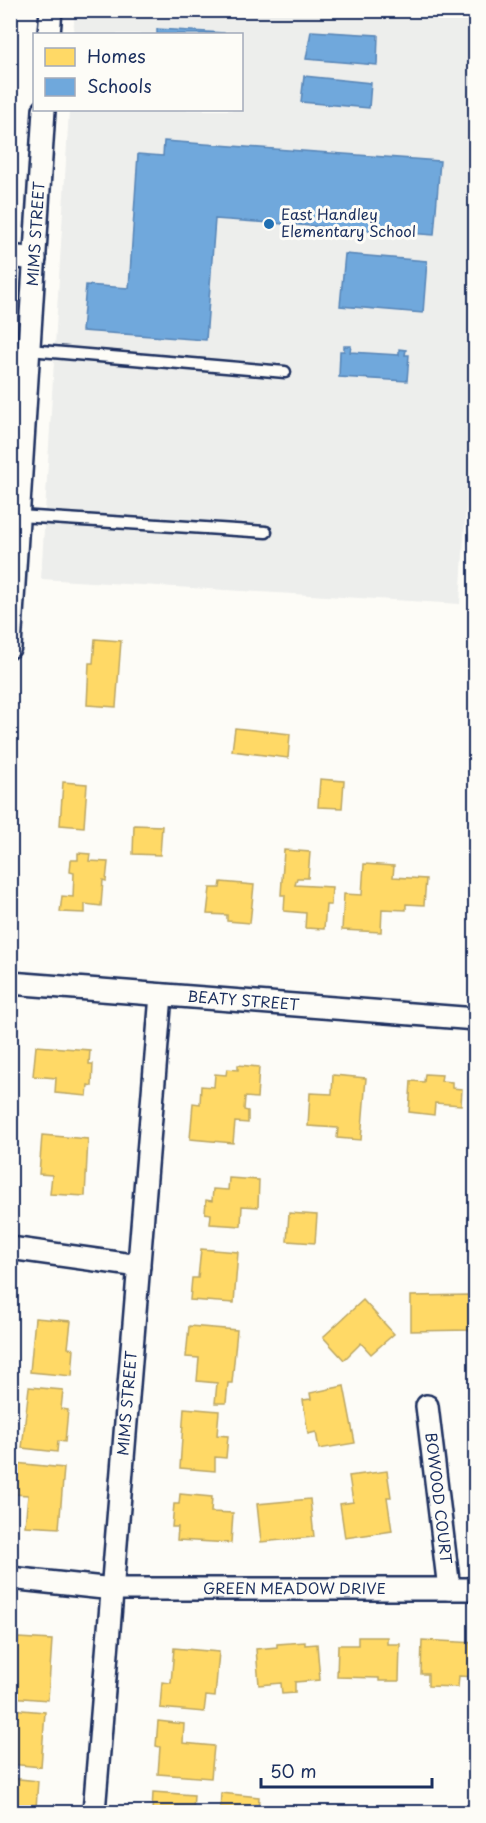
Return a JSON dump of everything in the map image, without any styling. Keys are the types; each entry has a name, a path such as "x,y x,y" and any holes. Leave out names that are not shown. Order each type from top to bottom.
{"street":[{"path":"49,33 51,10"},
{"name":"MIMS STREET","path":"10,647 44,111"},
{"path":"10,256 35,260"},
{"name":"BEATY STREET","path":"10,983 476,1019"},
{"name":"MIMS STREET","path":"94,1812 161,995"},
{"path":"10,1248 139,1266"},
{"name":"BOWOOD COURT","path":"427,1406 449,1589"},
{"name":"GREEN MEADOW DRIVE","path":"10,1578 113,1589 476,1589"}],"lane":[{"path":"29,350 285,372"},
{"path":"19,516 266,532"}],"shaded area":[{"name":"East Handley Elementary School","path":"75,11 475,11 476,339 460,604 41,579 69,111 243,111 243,33 73,33"}],"building: Homes":[{"path":"95,639 121,641 116,707 87,705 89,663 93,663"},
{"path":"235,728 290,734 288,758 232,751"},
{"path":"320,779 344,781 342,808 318,807"},
{"path":"63,782 87,784 84,827 60,825"},
{"path":"134,825 162,826 160,855 133,854"},
{"path":"284,850 310,852 308,878 297,878 295,885 332,887 331,905 326,905 324,929 305,928 306,913 284,911 285,895 281,895"},
{"path":"78,853 90,854 89,861 108,862 106,881 103,880 101,906 85,904 85,913 60,912 62,896 73,897 74,873 70,872 71,860 78,860"},
{"path":"364,864 394,866 393,877 426,879 424,905 406,904 406,910 382,909 381,932 342,930 344,894 362,895"},
{"path":"221,882 254,885 250,923 227,921 227,915 207,914 210,888 220,888"},
{"path":"36,1046 90,1050 89,1064 93,1064 92,1086 88,1085 87,1096 55,1093 56,1078 33,1076"},
{"path":"238,1065 259,1067 257,1098 245,1097 244,1110 248,1111 248,1123 235,1122 233,1143 190,1139 193,1103 200,1104 201,1086 214,1087 215,1074 226,1075 227,1069 238,1070"},
{"path":"425,1074 442,1075 441,1081 452,1082 452,1088 462,1089 461,1105 435,1103 434,1115 409,1112 411,1081 424,1082"},
{"path":"333,1075 366,1078 361,1140 337,1138 338,1128 308,1126 310,1093 332,1094"},
{"path":"42,1135 88,1139 85,1196 50,1194 52,1175 39,1174"},
{"path":"229,1178 259,1180 258,1207 242,1206 241,1226 210,1224 211,1214 205,1213 206,1200 212,1201 213,1189 228,1190"},
{"path":"289,1213 317,1215 315,1243 287,1241"},
{"path":"201,1249 238,1252 234,1303 190,1300 192,1278 198,1278"},
{"path":"470,1295 471,1330 411,1331 411,1296"},
{"path":"363,1300 394,1334 371,1354 361,1343 344,1360 323,1337"},
{"path":"35,1318 71,1321 68,1348 74,1349 72,1376 30,1372"},
{"path":"189,1326 237,1330 232,1383 228,1383 226,1403 215,1403 217,1383 197,1381 199,1358 186,1357"},
{"path":"344,1386 355,1443 319,1449 316,1432 308,1434 303,1400 311,1399 310,1393"},
{"path":"29,1387 63,1390 61,1409 68,1410 65,1442 58,1441 57,1452 22,1448"},
{"path":"184,1408 219,1411 217,1435 228,1436 226,1458 215,1457 215,1471 180,1468"},
{"path":"15,1463 64,1468 59,1528 25,1526 28,1495 13,1494"},
{"path":"387,1471 391,1497 387,1497 392,1531 345,1538 340,1504 353,1502 349,1476"},
{"path":"180,1494 212,1497 211,1512 233,1513 231,1543 177,1540 178,1527 172,1527 174,1504 179,1504"},
{"path":"310,1499 314,1537 261,1542 257,1504"},
{"path":"358,1637 387,1637 387,1644 400,1644 399,1681 337,1677 338,1645 358,1645"},
{"path":"18,1638 52,1640 48,1700 10,1697 10,1665 15,1666"},
{"path":"422,1640 476,1643 476,1677 459,1676 458,1687 428,1686 428,1674 421,1674"},
{"path":"305,1642 305,1645 317,1644 320,1680 295,1682 295,1693 282,1694 281,1683 259,1685 256,1649 277,1647 277,1644"},
{"path":"174,1648 219,1652 215,1697 206,1696 204,1712 160,1708 162,1682 171,1683"},
{"path":"10,1709 45,1712 41,1767 10,1764"},
{"path":"158,1721 184,1724 183,1743 214,1746 211,1778 158,1774 160,1747 156,1746"},
{"path":"10,1778 38,1781 36,1808 40,1808 40,1812 10,1812"},
{"path":"153,1792 194,1795 193,1812 152,1812"},
{"path":"221,1793 259,1797 258,1812 220,1812"}],"building: Schools":[{"path":"157,29 224,33 157,33"},
{"path":"311,31 378,35 377,65 306,59"},
{"path":"304,76 371,83 369,108 301,102"},
{"path":"164,141 440,161 434,235 215,219 206,340 82,331 86,285 129,288 138,154 163,156"},
{"path":"345,254 427,261 423,313 340,306"},
{"path":"344,346 351,346 350,352 399,355 399,349 406,350 405,355 409,355 407,381 339,377 340,351 344,351"}],"place":[{"name":"East Handley Elementary School","path":"269,224"}]}
